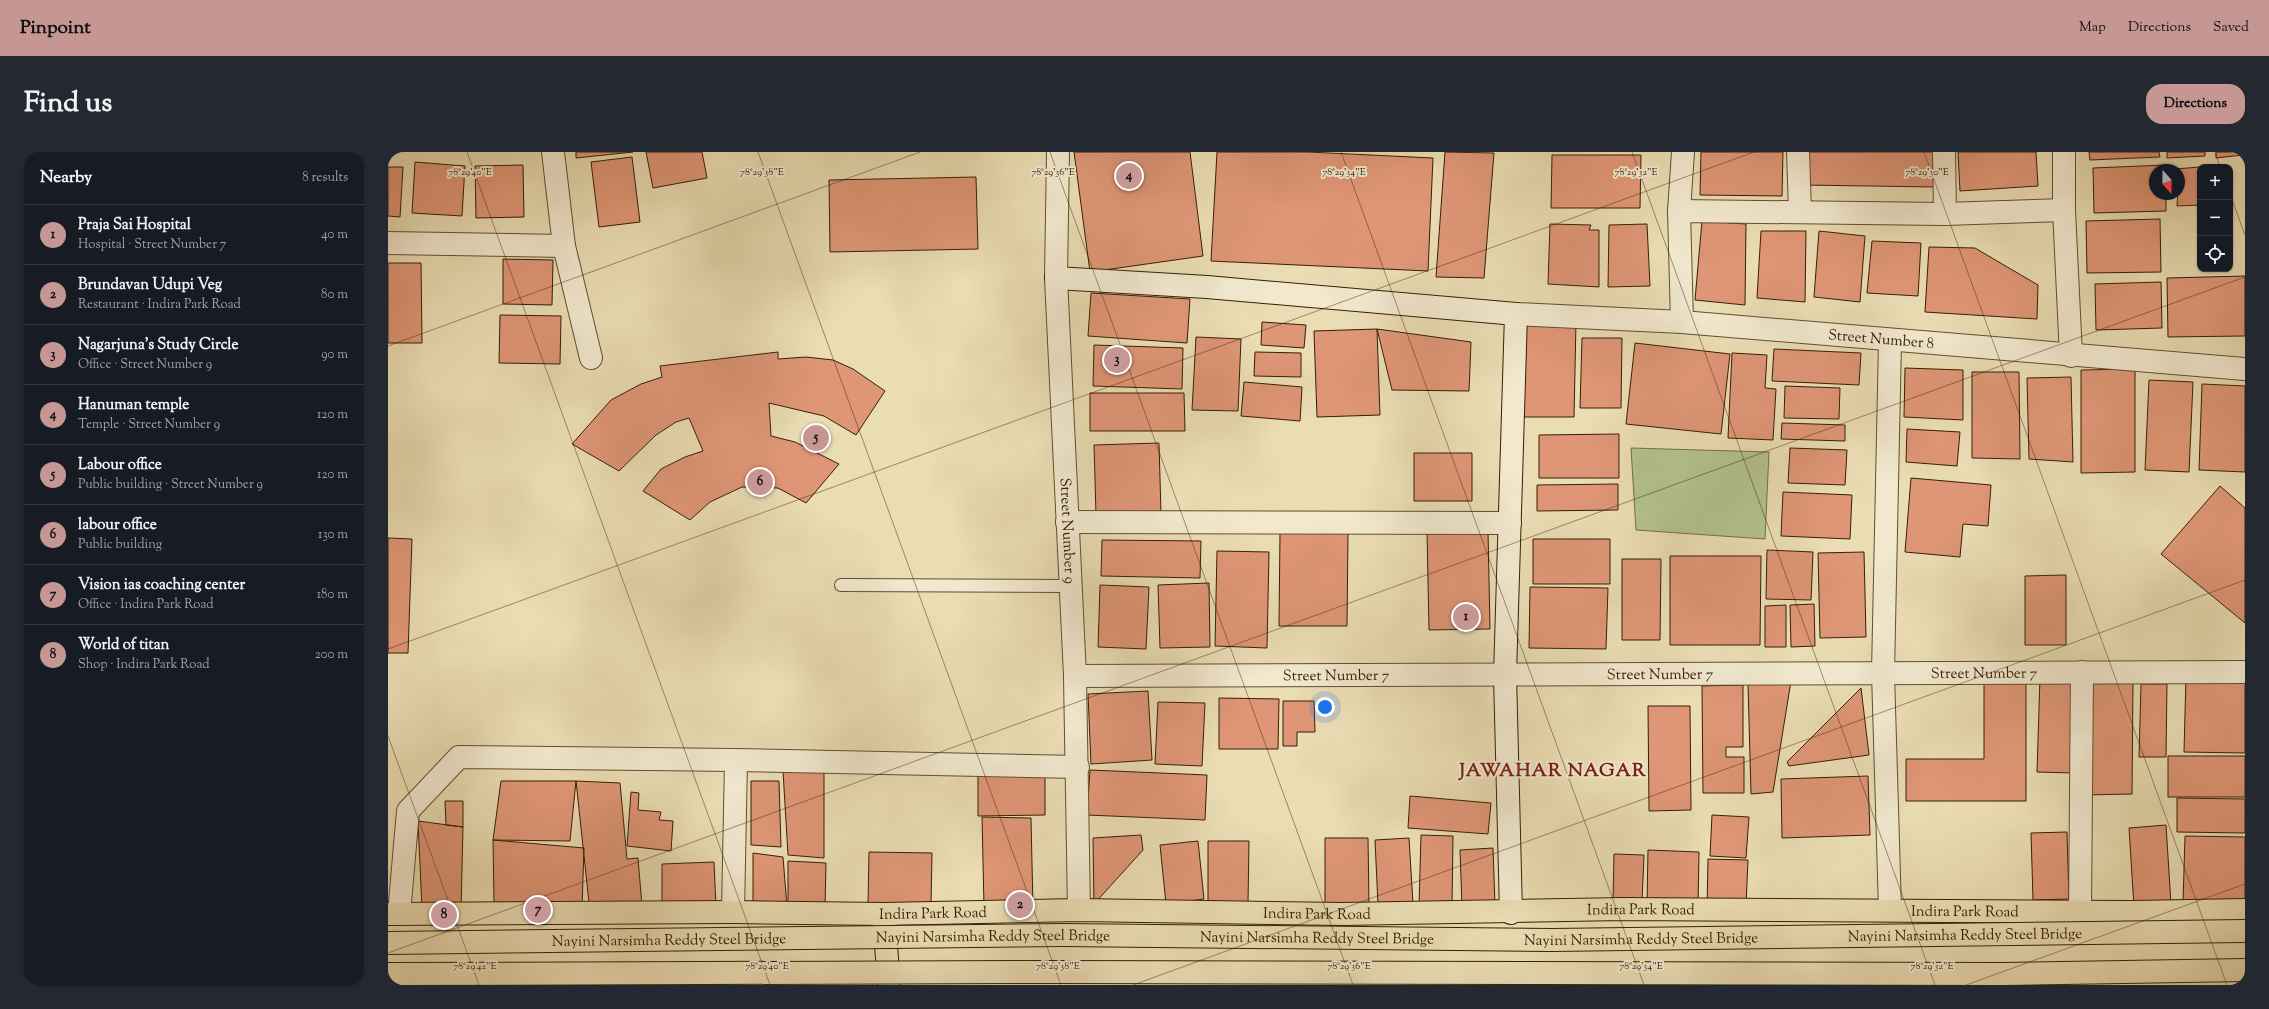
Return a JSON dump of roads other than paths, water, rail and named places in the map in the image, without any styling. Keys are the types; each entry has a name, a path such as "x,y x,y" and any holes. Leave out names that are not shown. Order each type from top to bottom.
{"main road":[{"name":"Indira Park Road","path":"394,914 733,912 883,914 1079,910 1343,914 1622,909 2080,911 2245,910"},
{"path":"883,914 889,985"},
{"name":"Nayini Narsimha Reddy Steel Bridge","path":"388,943 1063,935 1552,940 2245,930"},
{"path":"388,974 1053,972 1989,974 2245,970"}],"street":[{"path":"554,152 564,246 591,358"},
{"name":"Street Number 9","path":"1058,152 1056,278 1075,676 1078,767 1079,910"},
{"path":"1682,322 1679,211 1683,152"},
{"path":"1798,152 1800,211"},
{"path":"1944,152 1945,214"},
{"path":"2064,152 2064,210 2071,356"},
{"path":"1679,211 1800,211 1945,214 2064,210"},
{"path":"388,242 564,246"},
{"name":"Street Number 8","path":"1056,278 1207,287 1516,314 1682,322 1890,341 2245,369"},
{"path":"1511,912 1505,675 1516,314"},
{"path":"1890,341 1883,673 1890,910"},
{"path":"1067,522 1510,523"},
{"path":"2080,911 2082,672"},
{"name":"Street Number 7","path":"1075,676 2245,672"},
{"path":"394,914 408,811 459,757 736,760 1078,767"},
{"path":"733,912 736,760"}],"lane":[{"path":"841,585 1070,586"}],"place":[{"name":"Hanuman temple","path":"1129,176"},
{"name":"Nagarjuna's Study Circle","path":"1117,360"},
{"name":"Labour office","path":"816,438"},
{"name":"labour office","path":"760,482"},
{"name":"Praja Sai Hospital","path":"1466,617"},
{"name":"Brundavan Udupi Veg","path":"1020,905"},
{"name":"Vision ias coaching center","path":"538,910"},
{"name":"World of titan","path":"444,915"}],"district":[{"name":"JAWAHAR NAGAR","path":"1553,769"}]}
